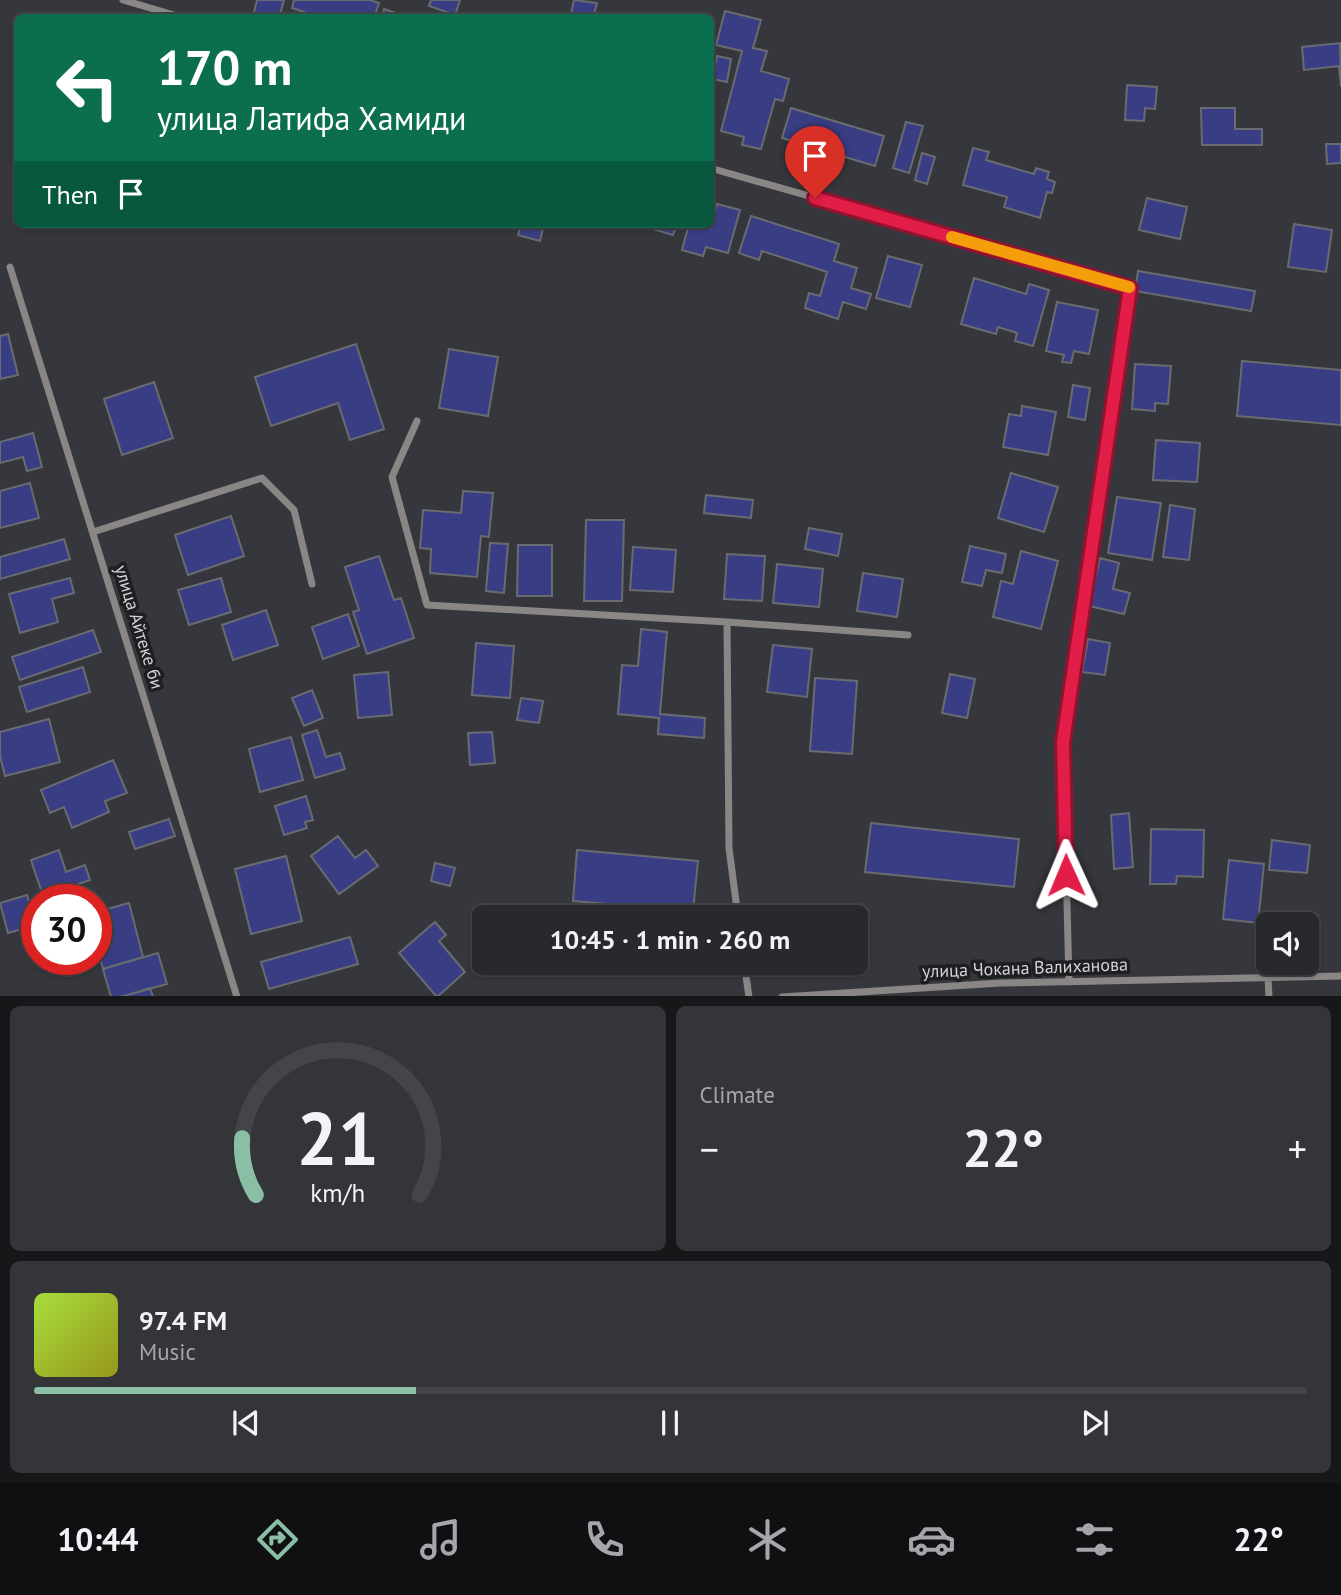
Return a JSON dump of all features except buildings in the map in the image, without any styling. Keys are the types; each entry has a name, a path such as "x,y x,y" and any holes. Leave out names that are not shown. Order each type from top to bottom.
{"street":[{"path":"123,0 170,14"},
{"path":"714,169 1130,288 1063,742 1069,982"},
{"name":"улица Айтеке би","path":"10,267 237,996"},
{"path":"417,422 391,477 427,605 908,635"},
{"path":"93,532 262,478 294,510 312,584"},
{"path":"727,622 729,848 736,905"},
{"path":"746,975 749,996"},
{"name":"улица Чокана Валиханова","path":"782,996 1000,983 1341,976"},
{"path":"1268,978 1269,996"}],"slow traffic":[{"path":"952,237 1129,287"}],"route":[{"path":"815,198 1130,288 1063,742 1066,875"}]}
